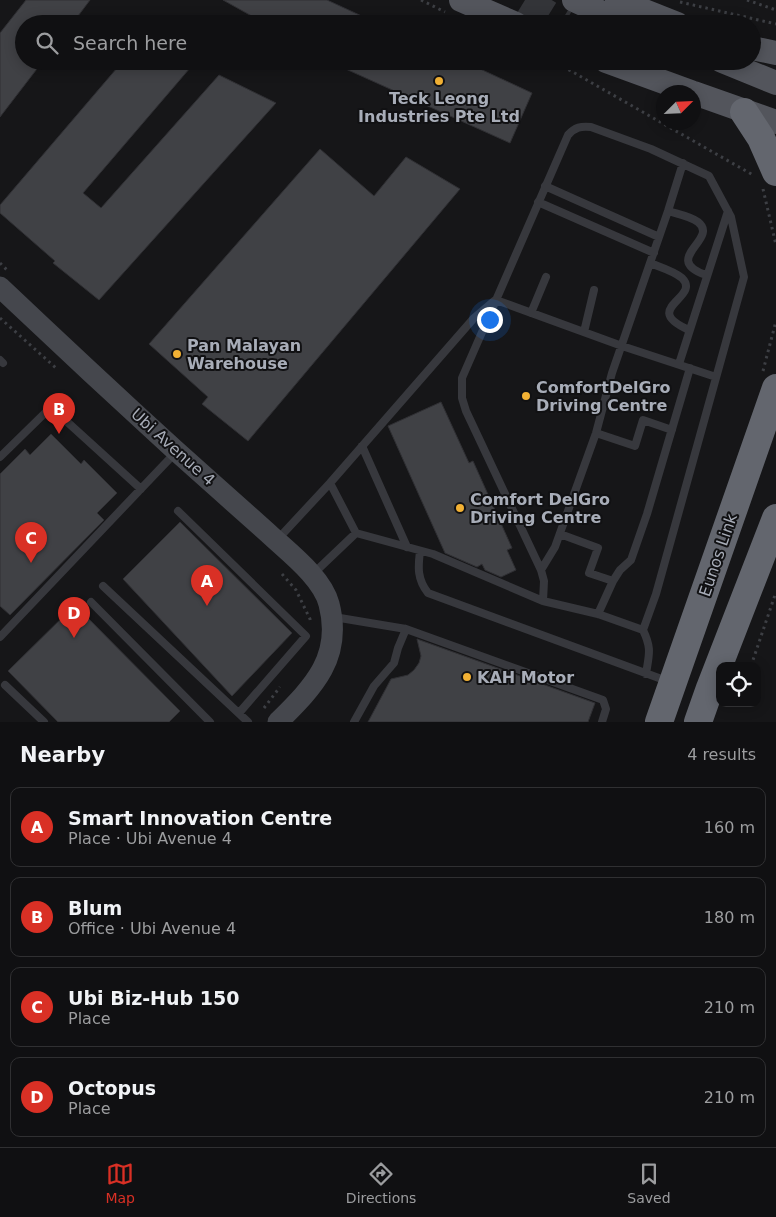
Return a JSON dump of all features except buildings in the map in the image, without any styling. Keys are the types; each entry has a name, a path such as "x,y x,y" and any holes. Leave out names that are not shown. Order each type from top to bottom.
{"highway":[{"path":"744,112 761,138 776,172"},
{"name":"Eunos Link","path":"659,722 776,388"},
{"path":"698,722 776,518"}],"main road":[{"path":"461,0 495,15"},
{"path":"574,0 607,15"},
{"path":"617,0 654,15"},
{"path":"761,50 776,53"},
{"path":"630,70 670,85"},
{"path":"744,70 776,83"},
{"path":"701,96 776,122"}],"street":[{"name":"Ubi Avenue 4","path":"0,287 276,541 312,575 324,591 331,616 333,635 329,654 320,675 278,722"}],"lane":[{"path":"543,601 544,581 541,570 466,411 462,398 462,378 568,134 574,128 581,126 591,127 652,149 709,176 731,217 744,277 656,594 643,630 649,643 650,652 646,674"},
{"path":"541,570 555,547 596,433 612,373 683,163"},
{"path":"545,186 659,238"},
{"path":"538,202 654,253"},
{"path":"668,211 695,220 704,232 690,251 688,259 691,268 706,276"},
{"path":"679,364 728,212"},
{"path":"650,263 676,274 684,281 686,286 684,294 668,313 677,325 689,330"},
{"path":"531,313 546,277"},
{"path":"584,332 594,290"},
{"path":"496,300 622,346 716,377"},
{"path":"276,541 330,483 474,318 496,300"},
{"path":"598,614 613,581 620,570 631,560 647,514 690,368"},
{"path":"0,457 48,410 53,409 141,489"},
{"path":"596,433 635,446 643,420 672,430"},
{"path":"362,446 407,547"},
{"path":"0,637 176,451"},
{"path":"330,483 356,533 433,554 543,601 598,614 643,630"},
{"path":"178,511 306,636 239,713"},
{"path":"312,575 356,533"},
{"path":"560,534 598,548 589,573 613,581"},
{"path":"420,551 418,572 422,586 428,593 673,684"},
{"path":"103,586 248,722"},
{"path":"91,602 210,722"},
{"path":"331,616 406,629 603,700 606,709 602,722"},
{"path":"354,722 374,686 394,663 406,629"},
{"path":"5,685 44,722"}],"path":[{"path":"675,0 738,15"},
{"path":"747,0 776,10"},
{"path":"761,20 776,24"},
{"path":"569,70 761,180 776,245"},
{"path":"752,662 776,592"}],"tunnel":[{"path":"525,0 549,15"}],"place":[{"name":"Teck Leong Industries Pte Ltd","path":"439,81"},
{"name":"Pan Malayan Warehouse","path":"177,354"},
{"name":"ComfortDelGro Driving Centre","path":"526,396"},
{"name":"Blum","path":"59,434"},
{"name":"Comfort DelGro Driving Centre","path":"460,508"},
{"name":"Ubi Biz-Hub 150","path":"31,563"},
{"name":"Smart Innovation Centre","path":"207,606"},
{"name":"Octopus","path":"74,638"},
{"name":"KAH Motor","path":"467,677"}]}
